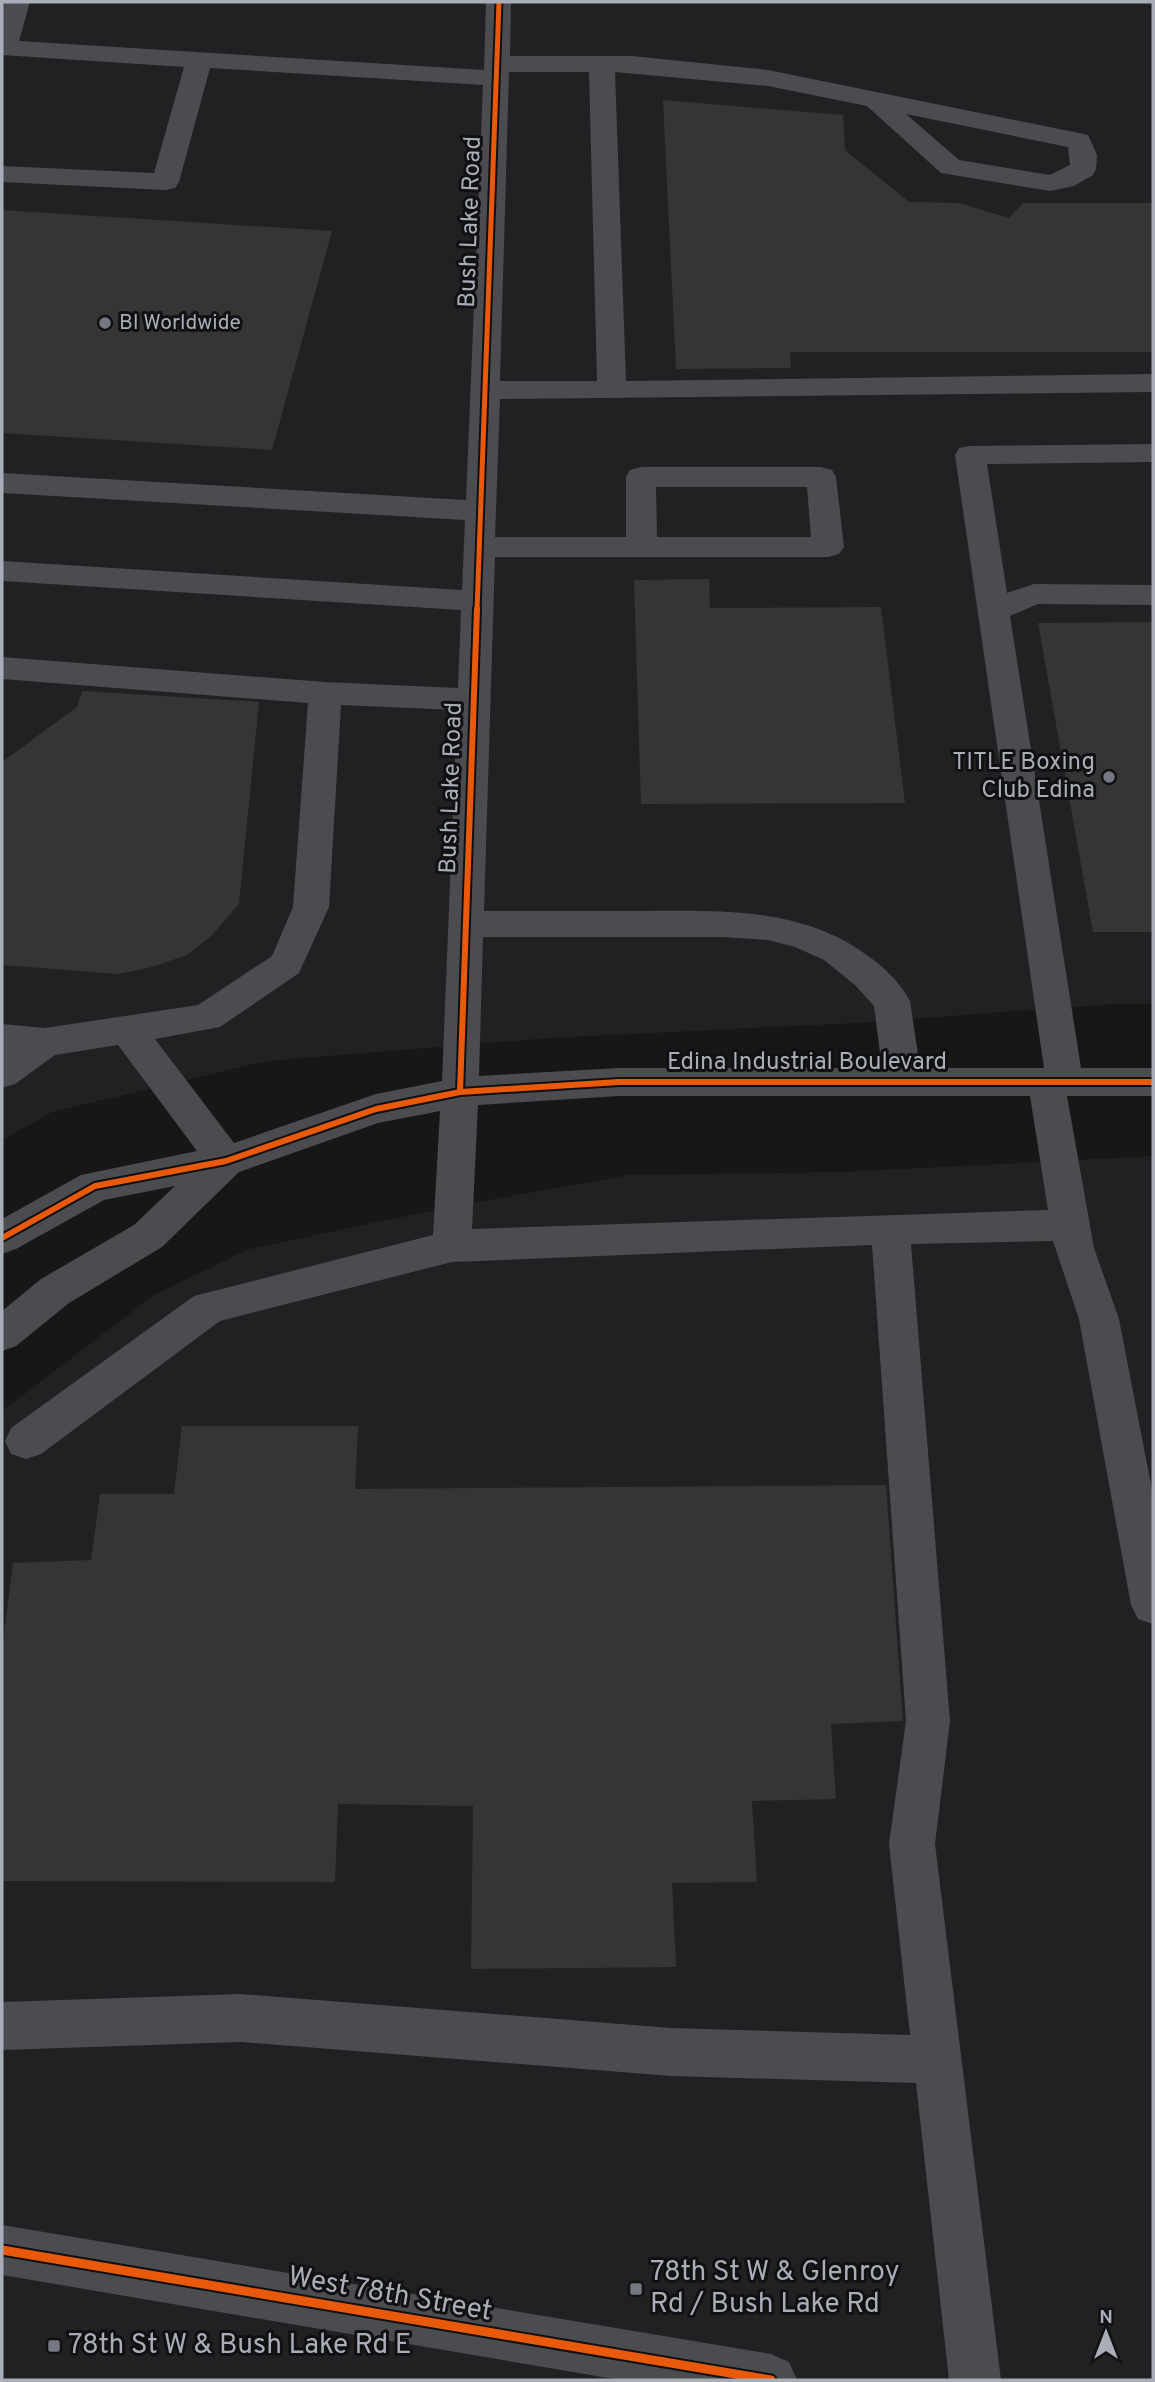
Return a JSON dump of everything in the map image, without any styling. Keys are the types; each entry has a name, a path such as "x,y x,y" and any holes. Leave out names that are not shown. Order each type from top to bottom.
{"street":[{"path":"17,2 3,48 199,60 495,71 632,64 768,78 1079,141 1084,155 1083,169 1064,180 1050,183 951,167 877,102"},
{"name":"Bush Lake Road","path":"452,1246 460,1092 499,2"},
{"path":"2,174 165,182 199,60"},
{"path":"602,64 612,390"},
{"path":"485,390 1153,383"},
{"path":"1153,453 970,455 994,611 1055,1082 1070,1225 1074,1248 1099,1319 1153,1605"},
{"path":"480,547 642,547 828,547 821,477 641,477 642,547"},
{"path":"2,483 481,511"},
{"path":"2,572 478,601"},
{"path":"994,611 1034,594 1153,595"},
{"path":"2,668 326,693 474,700"},
{"path":"2,1038 45,1042 207,1017 286,964 311,907 326,693"},
{"path":"466,924 722,923 768,927 804,936 838,951 868,975 892,1001 903,1082"},
{"path":"127,1029 226,1161"},
{"path":"2,1074 45,1042"},
{"name":"Edina Industrial Boulevard","path":"460,1092 619,1082 1153,1082"},
{"path":"2,1238 95,1185 226,1161 376,1109 460,1092"},
{"path":"2,1334 55,1291 148,1236 226,1161"},
{"path":"26,1441 208,1308 452,1246 890,1229 1070,1225"},
{"path":"890,1229 928,1721 912,1844 975,2380"},
{"path":"2,2026 241,2018 671,2052 938,2060"},
{"name":"West 78th Street","path":"2,2250 771,2380"}],"shaded area":[{"path":"2,2 1153,2 1153,1004 1113,1004 856,1023 550,1038 267,1061 52,1112 2,1140"},
{"path":"1153,1156 1153,2380 2,2380 2,1411 154,1295 249,1249 449,1207 629,1175 843,1172"}],"building":[{"path":"663,100 843,115 845,150 909,202 959,203 1009,218 1023,203 1153,203 1153,352 790,352 791,368 676,369"},
{"path":"2,210 332,231 272,450 2,433"},
{"path":"709,579 710,608 881,607 905,803 641,804 634,580"},
{"name":"TITLE Boxing Club Edina","path":"1153,622 1153,932 1093,932 1038,623"},
{"path":"82,691 259,702 239,904 211,936 187,955 152,967 118,974 2,965 2,762 77,707"},
{"path":"182,1426 358,1426 355,1489 886,1485 903,1721 831,1724 836,1799 752,1801 757,1882 672,1883 676,1967 471,1969 473,1806 338,1804 335,1882 2,1881 2,1650 13,1563 91,1560 100,1494 174,1494"}],"cycle path":[{"path":"460,1092 499,2"},
{"path":"2,1238 95,1186 226,1161 376,1109 460,1092 619,1082 1153,1082"},
{"path":"2,2250 771,2380"}],"place":[{"name":"BI Worldwide","path":"105,323"},
{"name":"TITLE Boxing Club Edina","path":"1109,777"},
{"name":"78th St W & Glenroy Rd / Bush Lake Rd","path":"636,2289"},
{"name":"78th St W & Bush Lake Rd E","path":"54,2346"}]}
